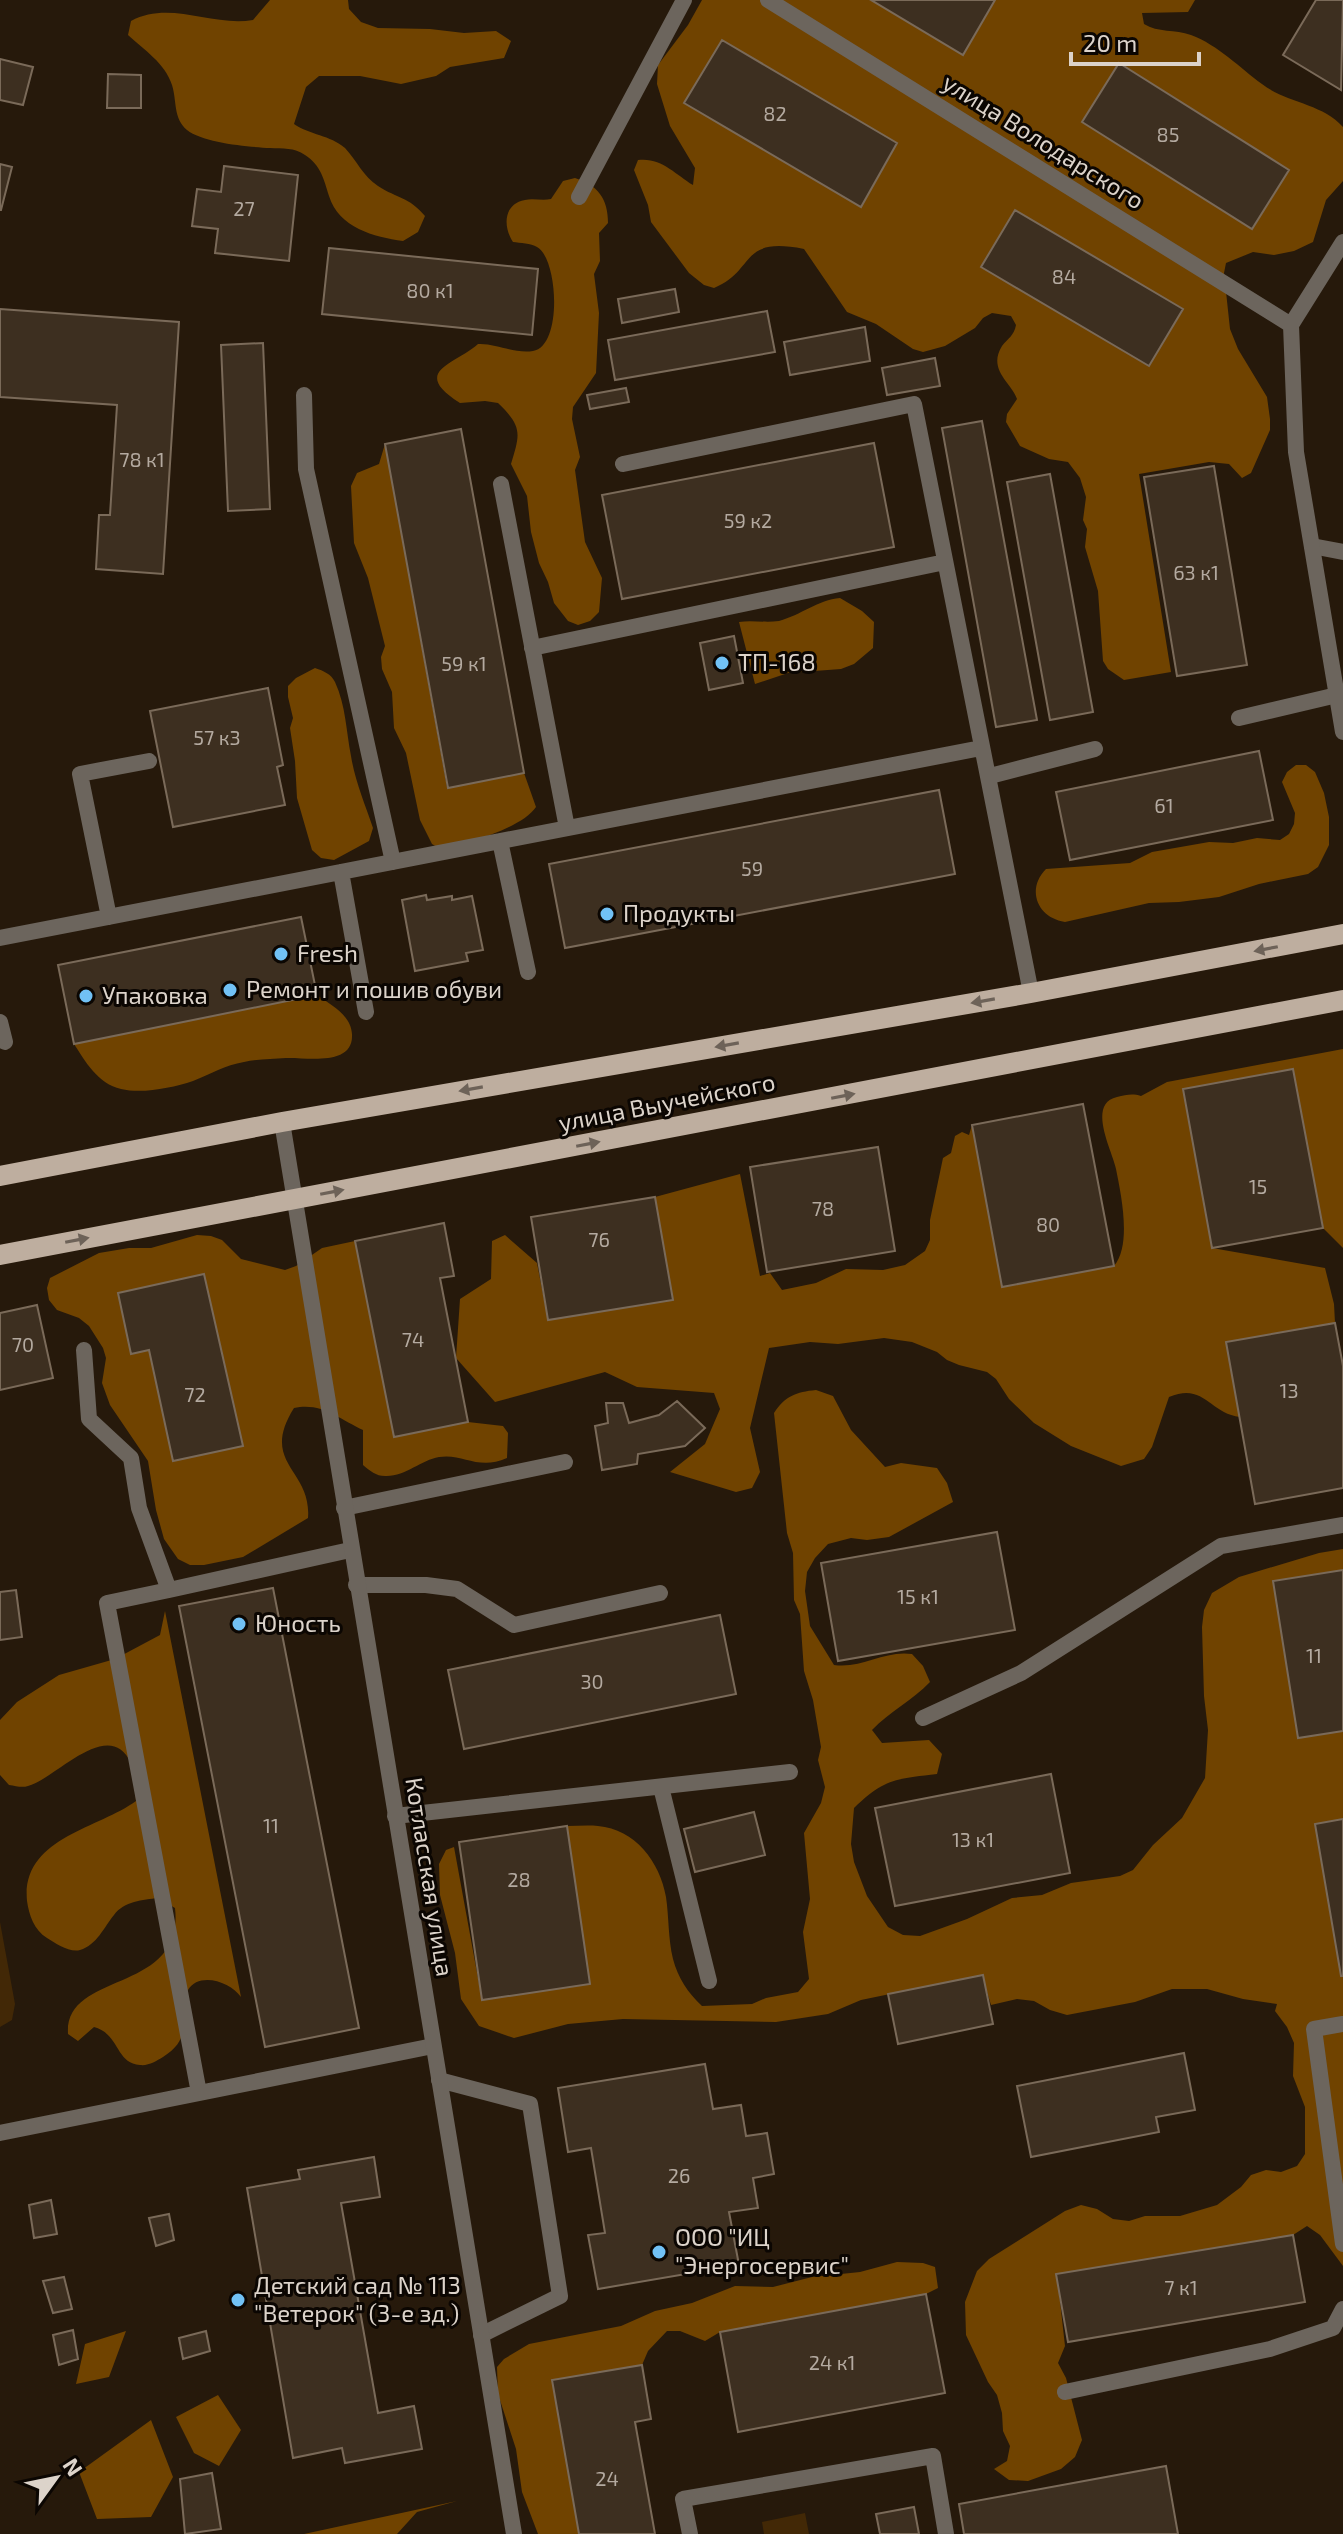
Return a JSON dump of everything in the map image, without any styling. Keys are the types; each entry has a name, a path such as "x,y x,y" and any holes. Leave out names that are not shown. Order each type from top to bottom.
{"main road":[{"name":"улица Выучейского","path":"0,1176 282,1122 1031,993 1343,934"},
{"name":"улица Выучейского","path":"0,1255 1343,1000"}],"street":[{"path":"579,197 684,0"},
{"name":"улица Володарского","path":"768,0 1291,325"},
{"path":"1343,242 1291,325 1296,452 1343,732"},
{"path":"304,395 306,469 393,862"},
{"path":"623,464 914,404 1031,993"},
{"path":"501,484 567,828"},
{"path":"1312,546 1343,552"},
{"path":"532,648 945,562"},
{"path":"1239,718 1337,695"},
{"path":"0,938 981,748"},
{"path":"990,776 1095,749"},
{"path":"109,917 80,774 149,761"},
{"path":"500,841 528,972"},
{"path":"341,872 366,1012"},
{"path":"0,1022 5,1042"},
{"name":"Котласская улица","path":"282,1122 514,2534"},
{"path":"84,1350 89,1419 131,1458 139,1508 169,1590"},
{"path":"344,1508 565,1462"},
{"path":"923,1718 1021,1673 1221,1546 1343,1525"},
{"path":"199,2093 107,1603 350,1550"},
{"path":"356,1585 426,1585 457,1589 514,1625 660,1593"},
{"path":"395,1816 790,1772"},
{"path":"661,1787 709,1981"},
{"path":"1343,2024 1314,2029 1343,2244"},
{"path":"0,2133 433,2046"},
{"path":"439,2080 530,2104 560,2296 481,2335"},
{"path":"1065,2392 1270,2349 1333,2328 1343,2309"},
{"path":"690,2534 683,2499 933,2456 946,2534"}],"shaded area":[{"path":"270,0 348,0 349,9 361,22 378,28 464,33 496,31 511,41 504,58 450,67 436,76 401,84 360,76 319,76 306,87 294,124 345,148 373,182 408,201 425,216 418,232 403,241 369,233 349,223 334,207 318,168 301,152 227,144 187,130 179,120 169,77 153,57 128,35 131,21 161,13 253,20"},
{"path":"702,0 1195,0 1188,12 1142,13 1144,24 1201,39 1272,90 1325,113 1343,127 1343,181 1326,200 1313,242 1294,251 1274,255 1253,252 1226,263 1224,273 1230,329 1238,349 1267,397 1270,419 1270,430 1251,473 1242,478 1229,464 1209,462 1139,474 1171,672 1124,680 1108,669 1103,661 1098,591 1085,547 1087,529 1083,520 1086,497 1080,478 1068,462 1049,459 1020,446 1006,422 1007,414 1017,399 997,362 1002,346 1015,329 1011,316 992,313 975,328 945,346 923,352 913,349 876,324 847,312 804,249 783,246 758,251 728,281 714,288 704,285 689,273 651,222 648,205 634,170 638,160 661,164 693,185 695,168 670,126 657,84 658,65 688,25"},
{"path":"575,178 600,194 608,223 599,233 600,261 594,274 599,313 596,373 573,407 572,419 580,457 575,470 585,542 602,578 599,612 590,621 578,625 568,621 554,603 539,563 531,532 527,496 511,464 517,438 512,418 498,403 460,403 445,392 437,376 449,363 478,344 526,352 543,346 553,319 553,283 549,267 544,254 537,247 513,242 507,217 512,206 518,202 551,199 563,181"},
{"path":"385,444 447,787 524,773 536,807 507,828 442,850 432,844 420,820 406,753 394,728 392,692 382,669 381,657 385,646 368,578 354,543 351,486 357,473 379,464"},
{"path":"840,598 874,622 873,648 854,664 841,669 788,673 755,684 739,622 779,621"},
{"path":"315,668 331,677 339,691 355,774 373,828 369,841 334,860 321,858 312,850 297,798 290,728 293,718 288,686"},
{"path":"1296,765 1306,765 1315,772 1329,817 1329,845 1318,867 1308,874 1259,884 1219,897 1149,903 1065,922 1047,915 1041,909 1036,894 1037,885 1046,869 1130,863 1152,852 1209,842 1233,843 1257,838 1280,840 1289,834 1294,824 1295,813 1282,782 1287,772"},
{"path":"317,995 339,1011 351,1027 351,1044 337,1056 249,1061 185,1084 138,1091 121,1089 106,1082 93,1071 74,1044"},
{"path":"1343,1049 1343,1248 1323,1228 1293,1069 1183,1089 1212,1248 1325,1268 1334,1304 1335,1323 1227,1342 1240,1417 1190,1393 1169,1397 1152,1447 1144,1459 1121,1466 1071,1446 1034,1423 987,1372 959,1365 912,1342 884,1338 838,1344 810,1342 769,1348 750,1428 760,1472 752,1488 736,1492 670,1472 705,1444 720,1409 714,1393 637,1387 605,1372 495,1402 456,1358 460,1299 491,1279 492,1241 505,1235 537,1263 548,1320 672,1300 655,1197 740,1174 760,1276 770,1273 782,1290 816,1283 846,1269 883,1270 905,1265 925,1251 930,1240 930,1220 943,1158 951,1153 955,1136 962,1132 969,1135 972,1125 1002,1286 1114,1266 1123,1246 1124,1219 1116,1169 1102,1118 1108,1101 1126,1095 1141,1096 1167,1082"},
{"path":"197,1235 222,1240 241,1259 285,1270 322,1248 355,1241 394,1437 468,1422 503,1426 508,1433 507,1458 488,1463 439,1457 399,1474 379,1475 363,1465 363,1430 322,1409 294,1408 282,1442 289,1466 303,1488 308,1518 243,1557 204,1565 190,1565 178,1559 164,1539 148,1461 110,1405 102,1383 106,1358 103,1348 89,1326 79,1318 57,1310 49,1300 47,1288 50,1278 99,1253 151,1248"},
{"path":"816,1390 833,1396 851,1430 885,1467 901,1463 937,1468 947,1483 953,1502 889,1537 867,1540 851,1538 828,1544 807,1572 805,1591 810,1626 834,1665 912,1654 923,1666 930,1682 872,1730 882,1743 929,1740 942,1754 937,1774 883,1785 854,1808 851,1844 854,1862 867,1896 888,1927 903,1935 920,1936 1012,1898 1042,1895 1071,1883 1120,1876 1133,1870 1153,1845 1182,1818 1205,1778 1208,1730 1202,1627 1204,1610 1212,1593 1239,1577 1343,1549 1343,2266 1320,2235 1307,2226 1293,2235 1057,2274 1065,2346 1058,2363 1066,2378 1082,2440 1075,2457 1061,2469 1028,2481 1009,2480 994,2469 1007,2461 1010,2446 1003,2431 997,2395 966,2335 965,2302 977,2271 989,2259 1065,2211 1081,2205 1097,2209 1113,2219 1129,2221 1145,2216 1180,2216 1217,2205 1251,2175 1266,2170 1281,2172 1297,2166 1305,2154 1305,2107 1293,2076 1294,2043 1275,2011 1277,2004 1207,1989 1172,1989 1135,2002 1067,2015 1034,2001 1017,1999 991,2005 982,1975 861,2000 828,2014 776,2022 623,2019 568,2024 514,2038 479,2026 461,1999 455,1953 440,1895 439,1864 446,1850 454,1847 482,2000 567,1826 611,1828 634,1841 652,1860 666,1897 675,1966 684,1985 702,2006 752,2004 798,1992 809,1979 803,1932 810,1899 804,1833 821,1803 825,1787 818,1760 821,1747 813,1700 804,1671 800,1614 794,1600 793,1553 787,1533 774,1413 792,1396"},
{"path":"165,1611 241,1997 223,1983 207,1980 193,1984 184,1999 180,2041 163,2057 140,2065 126,2059 109,2036 94,2027 78,2041 68,2034 72,2014 84,2000 144,1969 162,1955 173,1936 175,1908 158,1898 128,1904 118,1910 91,1944 76,1951 42,1935 33,1922 27,1901 28,1880 36,1863 49,1849 136,1801 131,1763 121,1750 109,1746 96,1748 26,1787 9,1785 0,1775 0,1720 17,1702 59,1675 115,1659 160,1635"},
{"path":"0,1922 15,2004 12,2020 0,2027"},
{"path":"897,2262 923,2263 935,2267 938,2288 926,2294 720,2332 705,2341 680,2331 667,2331 648,2351 642,2365 552,2380 579,2534 538,2534 522,2492 516,2449 498,2394 497,2367 504,2359 529,2344 621,2326 655,2311 692,2303 735,2286 773,2287 812,2277 860,2272"},
{"path":"126,2331 109,2377 76,2384 85,2344"},
{"path":"218,2395 241,2430 219,2466 194,2453 176,2417"},
{"path":"151,2420 173,2477 151,2517 97,2519 79,2472"},
{"path":"457,2501 417,2512 397,2534 304,2534"},
{"path":"805,2513 809,2534 764,2534 762,2522"}],"building":[{"path":"871,0 995,0 963,55"},
{"path":"1316,0 1343,0 1341,90 1283,55"},
{"path":"722,40 897,143 861,207 684,103"},
{"path":"0,59 33,67 23,105 0,100"},
{"path":"1119,63 1289,170 1252,229 1082,122"},
{"path":"108,74 141,75 141,108 107,108"},
{"path":"0,164 12,167 1,210 0,210"},
{"path":"224,166 298,175 289,261 215,253 218,229 192,226 197,189 221,192"},
{"path":"1015,210 1183,309 1149,366 981,267"},
{"path":"329,248 538,269 532,335 322,314"},
{"path":"675,289 679,312 622,323 618,299"},
{"path":"0,309 179,322 163,574 96,569 99,515 110,515 117,405 0,397"},
{"path":"767,311 775,352 615,380 608,340"},
{"path":"865,327 870,361 790,375 784,342"},
{"path":"263,343 270,509 228,511 221,345"},
{"path":"935,358 940,386 887,395 882,368"},
{"path":"626,388 629,402 590,409 587,395"},
{"path":"982,421 1037,720 996,727 942,428"},
{"path":"461,429 524,773 448,788 385,444"},
{"path":"874,443 894,547 622,599 602,495"},
{"path":"1214,466 1247,665 1177,676 1144,477"},
{"path":"1050,474 1093,712 1050,720 1007,482"},
{"name":"ТП-168","path":"734,636 743,683 709,690 700,643"},
{"path":"268,688 283,765 277,767 285,805 173,827 150,711"},
{"path":"1259,751 1273,820 1070,860 1056,792"},
{"path":"939,790 955,874 565,948 549,864"},
{"path":"426,895 427,900 472,896 483,950 466,953 468,961 415,971 402,900"},
{"path":"301,917 317,995 74,1044 58,965"},
{"path":"1293,1069 1323,1228 1212,1248 1183,1089"},
{"path":"1083,1104 1114,1266 1002,1287 972,1125"},
{"path":"878,1147 895,1251 767,1272 750,1167"},
{"path":"655,1197 673,1300 548,1320 531,1217"},
{"path":"444,1223 454,1276 440,1278 468,1422 394,1437 355,1241"},
{"path":"204,1274 243,1446 173,1461 149,1350 131,1354 118,1293"},
{"path":"37,1305 53,1378 0,1390 0,1313"},
{"path":"1335,1323 1343,1366 1343,1488 1255,1504 1226,1342"},
{"path":"677,1401 705,1428 685,1446 638,1454 637,1464 602,1470 595,1426 608,1423 606,1403 623,1403 629,1423 659,1415"},
{"path":"997,1532 1015,1630 838,1661 821,1563"},
{"path":"1343,1570 1343,1731 1298,1738 1273,1581"},
{"path":"273,1588 359,2028 265,2047 179,1606"},
{"path":"16,1590 22,1637 0,1640 0,1592"},
{"path":"720,1615 736,1694 464,1749 448,1670"},
{"path":"1051,1774 1070,1873 895,1906 875,1808"},
{"path":"754,1812 765,1855 695,1872 684,1829"},
{"path":"1343,1819 1343,1976 1341,1976 1315,1824"},
{"path":"567,1826 590,1984 482,2000 459,1842"},
{"path":"983,1975 993,2024 898,2044 888,1994"},
{"path":"1184,2053 1195,2110 1156,2117 1159,2132 1031,2157 1017,2086"},
{"path":"705,2064 713,2109 741,2105 746,2136 767,2133 774,2174 753,2178 758,2208 729,2212 739,2265 598,2289 588,2235 605,2233 591,2148 568,2152 558,2088"},
{"path":"374,2157 380,2197 341,2203 378,2413 414,2406 422,2449 345,2463 342,2448 293,2458 247,2188 300,2179 298,2170"},
{"path":"51,2200 57,2234 34,2238 29,2205"},
{"path":"169,2214 174,2240 156,2246 149,2218"},
{"path":"1293,2235 1305,2302 1068,2342 1056,2274"},
{"path":"64,2277 72,2309 53,2313 43,2281"},
{"path":"926,2294 945,2393 738,2432 720,2332"},
{"path":"73,2330 78,2359 59,2365 53,2335"},
{"path":"206,2331 210,2351 183,2359 179,2338"},
{"path":"642,2365 651,2419 635,2422 655,2534 579,2534 552,2380"},
{"path":"1166,2466 1178,2534 964,2534 959,2504"},
{"path":"212,2473 221,2529 185,2534 180,2479"},
{"path":"914,2507 919,2534 880,2534 876,2514"}],"place":[{"name":"ТП-168","path":"722,663"},
{"name":"Продукты","path":"607,914"},
{"name":"Fresh","path":"281,954"},
{"name":"Ремонт и пошив обуви","path":"230,990"},
{"name":"Упаковка","path":"86,996"},
{"name":"Юность","path":"239,1624"},
{"name":"ООО \"ИЦ \"Энергосервис\"","path":"659,2252"},
{"name":"Детский сад № 113 \"Ветерок\" (3-е зд.)","path":"238,2300"}]}
